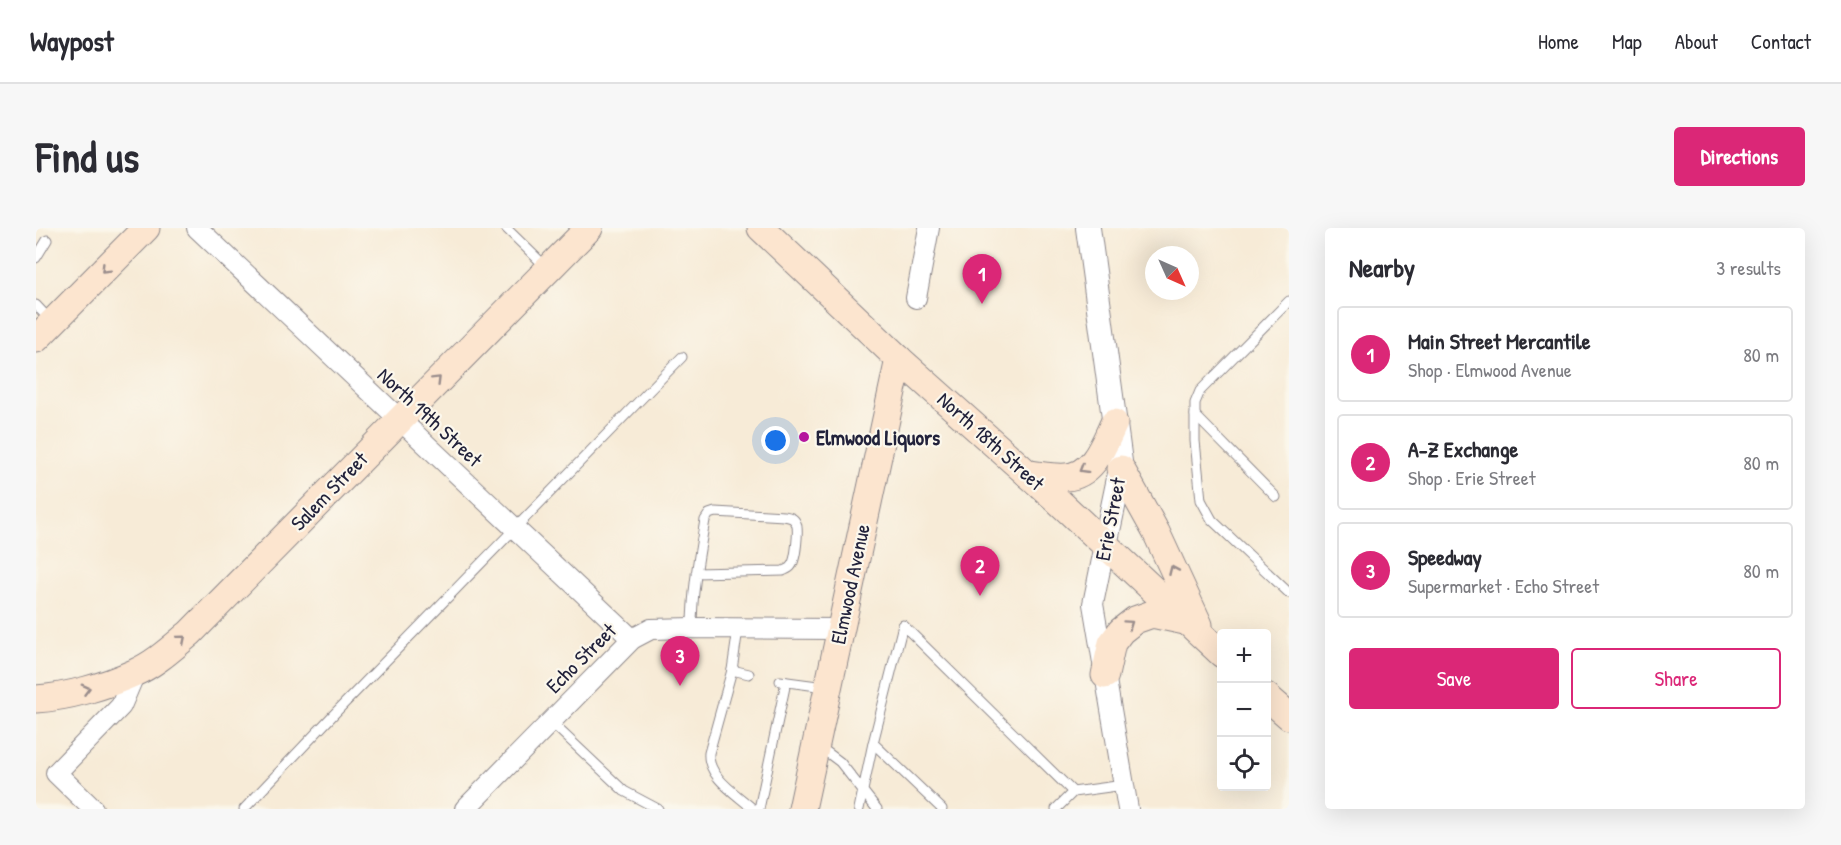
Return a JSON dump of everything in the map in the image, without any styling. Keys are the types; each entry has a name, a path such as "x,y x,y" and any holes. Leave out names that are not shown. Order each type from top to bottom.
{"main road":[{"path":"41,322 146,228"},
{"name":"Salem Street","path":"36,699 88,689 135,673 163,655 190,633 589,228"},
{"name":"North 18th Street","path":"760,228 899,359 1028,474 1215,648"},
{"name":"Elmwood Avenue","path":"802,809 899,359"},
{"path":"1028,474 1068,477 1087,468 1098,458 1114,423"},
{"path":"1121,469 1156,532 1179,586 1215,648"},
{"path":"1105,675 1112,643 1120,631 1135,620 1152,614 1187,621"},
{"path":"1271,700 1289,716"}],"street":[{"name":"North 19th Street","path":"197,228 632,639"},
{"path":"916,298 929,228"},
{"name":"Erie Street","path":"1088,228 1121,469 1093,604 1128,809"},
{"name":"Echo Street","path":"465,809 632,639 651,629 840,629"},
{"path":"93,809 56,773 121,706 135,673"}],"lane":[{"path":"506,228 549,269"},
{"path":"36,258 47,240"},
{"path":"1289,301 1200,391 1195,415 1195,441 1201,500 1212,520 1289,593"},
{"path":"244,809 682,357"},
{"path":"1195,415 1276,497"},
{"path":"692,628 692,594 705,520 710,514 715,512 784,516 791,517 796,522 798,530 794,561 791,567 783,571 696,573"},
{"path":"859,809 903,625 1073,792"},
{"path":"738,629 732,670 708,762 714,773 753,809"},
{"path":"732,670 749,674"},
{"path":"759,809 783,681 828,688"},
{"path":"551,722 624,791 658,809"},
{"path":"873,743 942,809"},
{"path":"816,744 840,762 862,793 877,809"},
{"path":"1056,809 1073,792 1124,785"}],"place":[{"name":"Main Street Mercantile","path":"982,304"},
{"name":"Elmwood Liquors","path":"804,437"},
{"name":"A-Z Exchange","path":"980,596"},
{"name":"Speedway","path":"680,686"}]}
